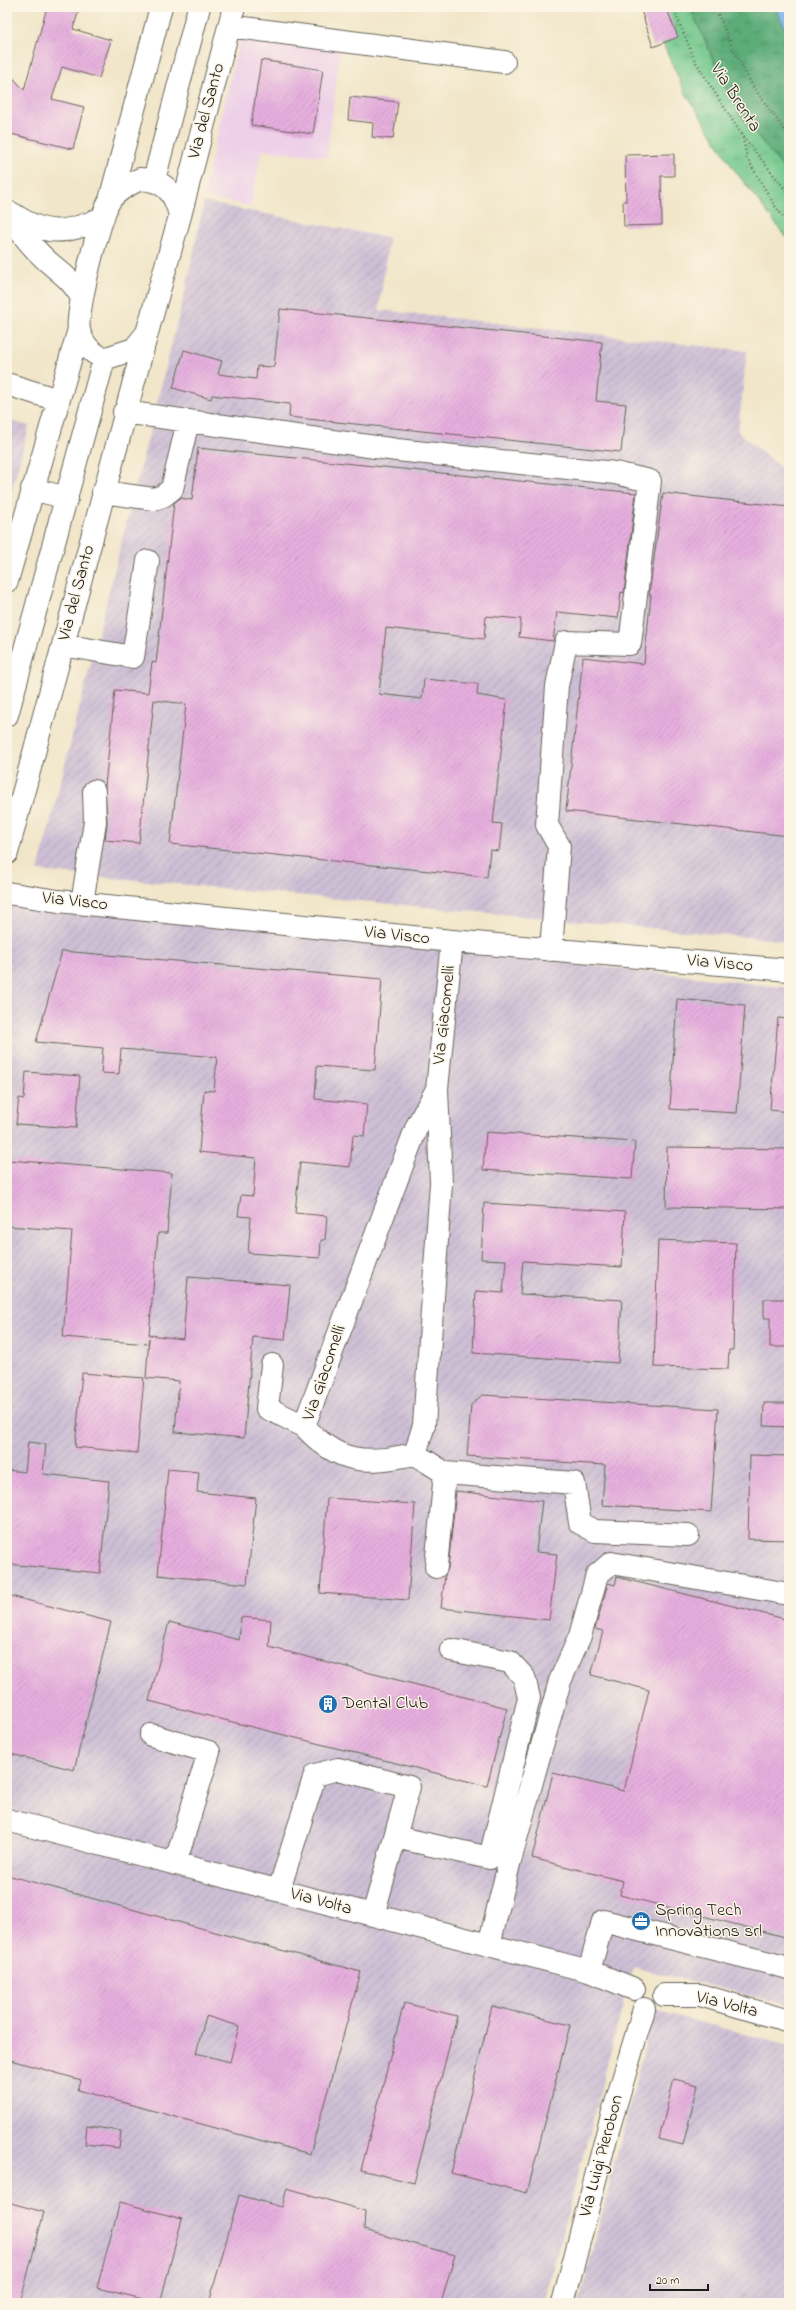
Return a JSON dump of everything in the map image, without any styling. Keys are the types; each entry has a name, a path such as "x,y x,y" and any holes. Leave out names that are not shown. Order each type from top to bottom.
{"street":[{"path":"7,715 104,359 91,352 85,345 79,329 78,315 161,7"},
{"path":"154,180 199,7"},
{"path":"232,16 504,62"},
{"name":"Via del Santo","path":"7,853 124,412 180,216 232,16"},
{"path":"7,211 37,228 61,231 76,229 106,209 122,189 140,180 154,180 167,189 176,202 180,216"},
{"path":"7,211 21,234 45,259 74,283 82,298"},
{"path":"7,581 32,488 79,329"},
{"name":"Via del Santo","path":"104,359 134,349 147,333"},
{"path":"10,385 58,400"},
{"path":"124,412 397,450 615,473 650,481 630,644 566,642 557,686 547,825 559,846 551,950"},
{"path":"103,492 154,499 163,496 172,489 188,421"},
{"path":"32,488 67,498"},
{"path":"63,645 133,657 148,562"},
{"path":"82,903 95,822 94,791"},
{"name":"Via Visco","path":"7,893 82,903 452,941 789,970"},
{"name":"Via Giacomelli","path":"437,1089 417,1126 304,1426 319,1443 347,1457 378,1461 414,1454 424,1425 441,1183 437,1089 452,941"},
{"path":"272,1365 267,1408 304,1426"},
{"path":"414,1454 445,1473 574,1483 580,1523 595,1531 688,1536"},
{"path":"436,1567 445,1473"},
{"path":"489,1945 509,1864 560,1681 580,1636 597,1575 611,1563 789,1594"},
{"path":"395,1838 490,1858 529,1698 524,1677 510,1662 451,1650"},
{"path":"151,1735 209,1752 175,1864"},
{"path":"279,1890 315,1776 338,1769 409,1787 373,1915"},
{"name":"Via Volta","path":"7,1820 589,1971 634,1989"},
{"path":"589,1971 603,1921 789,1968"},
{"path":"642,1981 654,1981 662,1989 664,1995 657,2007 644,2010 634,2001 634,1989 642,1981"},
{"name":"Via Volta","path":"664,1995 700,1995 789,2021"},
{"name":"Via Luigi Pierobon","path":"564,2303 608,2130 644,2010"}],"path":[{"name":"Via Brenta","path":"673,7 696,61 742,134 789,194"},
{"path":"715,7 733,49 752,85 789,136"},
{"path":"742,134 747,158 773,204 789,225"}],"shaded area":[{"path":"240,36 340,49 327,157 262,150 251,206 203,197"},
{"path":"204,202 389,238 379,310 747,351 738,432 789,474 789,941 38,871 186,288"},
{"path":"7,420 29,426 7,508"},
{"path":"7,892 25,899 789,988 789,2005 633,1967 544,2303 7,2303"},
{"path":"654,2010 789,2046 789,2303 579,2303"}],"green space":[{"path":"646,7 690,7 726,88 740,114 789,175 789,241 733,168 685,92"},
{"path":"690,7 775,7 789,36 789,175 740,114 726,88"}],"water":[{"path":"775,7 789,7 789,36"}],"building":[{"path":"47,7 80,7 73,29 111,40 99,78 62,67 52,99 84,107 73,149 7,133 7,71 24,90"},
{"path":"640,7 666,7 678,37 653,47"},
{"path":"261,60 323,70 313,134 251,125"},
{"path":"350,97 398,102 393,139 372,137 373,123 348,120"},
{"path":"674,154 674,176 661,176 662,225 624,226 623,201 626,201 625,155"},
{"path":"280,309 602,342 596,401 626,404 621,452 289,417 290,404 212,395 211,399 173,388 184,350 222,361 218,374 256,379 257,366 274,367"},
{"path":"198,448 636,493 624,593 621,592 618,618 557,612 553,641 519,637 521,619 486,616 484,639 386,628 379,694 422,699 424,679 478,684 477,695 507,700 493,823 502,824 499,851 490,850 487,877 170,844 186,704 154,700 139,843 105,840 107,822 105,786 115,690 148,693 152,662 156,663 174,503 180,498 192,500"},
{"path":"663,493 789,507 789,836 566,811 583,657 644,664 651,595 649,595"},
{"path":"62,951 382,979 375,1070 317,1066 315,1099 367,1104 364,1136 353,1135 350,1167 300,1162 295,1213 327,1216 325,1240 321,1240 320,1258 248,1253 251,1217 238,1216 241,1195 253,1196 256,1158 199,1152 204,1090 214,1091 217,1057 121,1049 119,1074 101,1073 103,1048 36,1042"},
{"path":"677,999 745,1005 737,1113 670,1109"},
{"path":"778,1018 789,1019 789,1112 770,1110"},
{"path":"26,1072 80,1076 76,1128 16,1124 19,1098 24,1099"},
{"path":"486,1132 635,1142 632,1179 483,1170"},
{"path":"667,1147 789,1149 789,1209 666,1207"},
{"path":"8,1160 172,1173 167,1233 158,1233 149,1335 183,1339 188,1277 290,1285 285,1340 253,1337 244,1438 175,1432 179,1381 146,1378 149,1338 148,1344 63,1337 72,1231 7,1226"},
{"path":"484,1203 625,1212 622,1267 523,1261 520,1294 622,1300 618,1363 473,1353 476,1291 503,1293 506,1260 481,1259"},
{"path":"658,1240 736,1243 733,1350 729,1350 728,1369 654,1367"},
{"path":"764,1299 789,1299 789,1347 770,1347 770,1318 764,1318"},
{"path":"82,1373 144,1378 137,1453 75,1447"},
{"path":"482,1395 718,1409 711,1512 602,1505 605,1465 467,1456 471,1405"},
{"path":"764,1403 789,1403 789,1427 763,1426"},
{"path":"28,1442 46,1444 43,1474 109,1481 100,1573 7,1564 7,1470 25,1472"},
{"path":"750,1455 789,1456 789,1540 748,1539"},
{"path":"168,1469 199,1472 197,1492 256,1498 247,1584 158,1575"},
{"path":"456,1491 542,1501 536,1552 557,1554 549,1620 441,1608 445,1575 448,1568"},
{"path":"327,1498 415,1504 408,1600 320,1593"},
{"path":"617,1577 789,1620 789,1938 620,1895 623,1881 532,1858 553,1773 624,1791 649,1690 591,1675 603,1631 595,1629 608,1583 615,1585"},
{"path":"7,1595 111,1622 74,1770 7,1753"},
{"name":"Dental Club","path":"241,1617 271,1620 269,1647 507,1708 487,1786 149,1701 169,1622 239,1640"},
{"path":"7,1875 361,1972 310,2154 78,2090 81,2080 7,2059","holes":["206,2016 239,2026 230,2062 196,2053"]},
{"path":"404,2003 457,2016 414,2183 361,2170"},
{"path":"492,2006 570,2025 527,2193 451,2173"},
{"path":"674,2079 698,2085 683,2145 659,2139"},
{"path":"87,2126 121,2131 119,2148 85,2144"},
{"path":"287,2188 365,2211 364,2230 455,2255 441,2303 209,2303 239,2195 282,2207"},
{"path":"7,2202 44,2212 20,2303 7,2303"},
{"path":"120,2202 182,2219 160,2303 97,2288"}],"place":[{"name":"Dental Club","path":"328,1704"},
{"name":"Spring Tech Innovations srl","path":"641,1921"}]}
